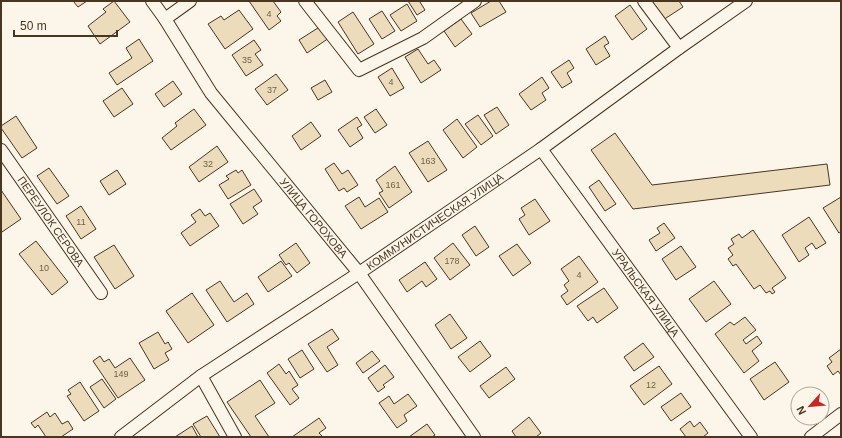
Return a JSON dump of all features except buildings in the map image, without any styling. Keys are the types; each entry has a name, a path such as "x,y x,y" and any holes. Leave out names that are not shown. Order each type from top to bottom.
{"street":[{"name":"УЛИЦА ГОРОХОВА","path":"152,1 165,19 211,93 359,274 474,437"},
{"path":"165,19 190,1"},
{"path":"305,1 359,70 423,38 475,1"},
{"path":"644,1 679,48"},
{"name":"КОММУНИСТИЧЕСКАЯ УЛИЦА","path":"121,437 202,376 359,274 541,149 746,1"},
{"name":"УРАЛЬСКАЯ УЛИЦА","path":"541,149 751,437"},
{"name":"ПЕРЕУЛОК СЕРОВА","path":"1,150 101,293"},
{"path":"202,376 235,437"},
{"path":"811,437 841,414"}]}
